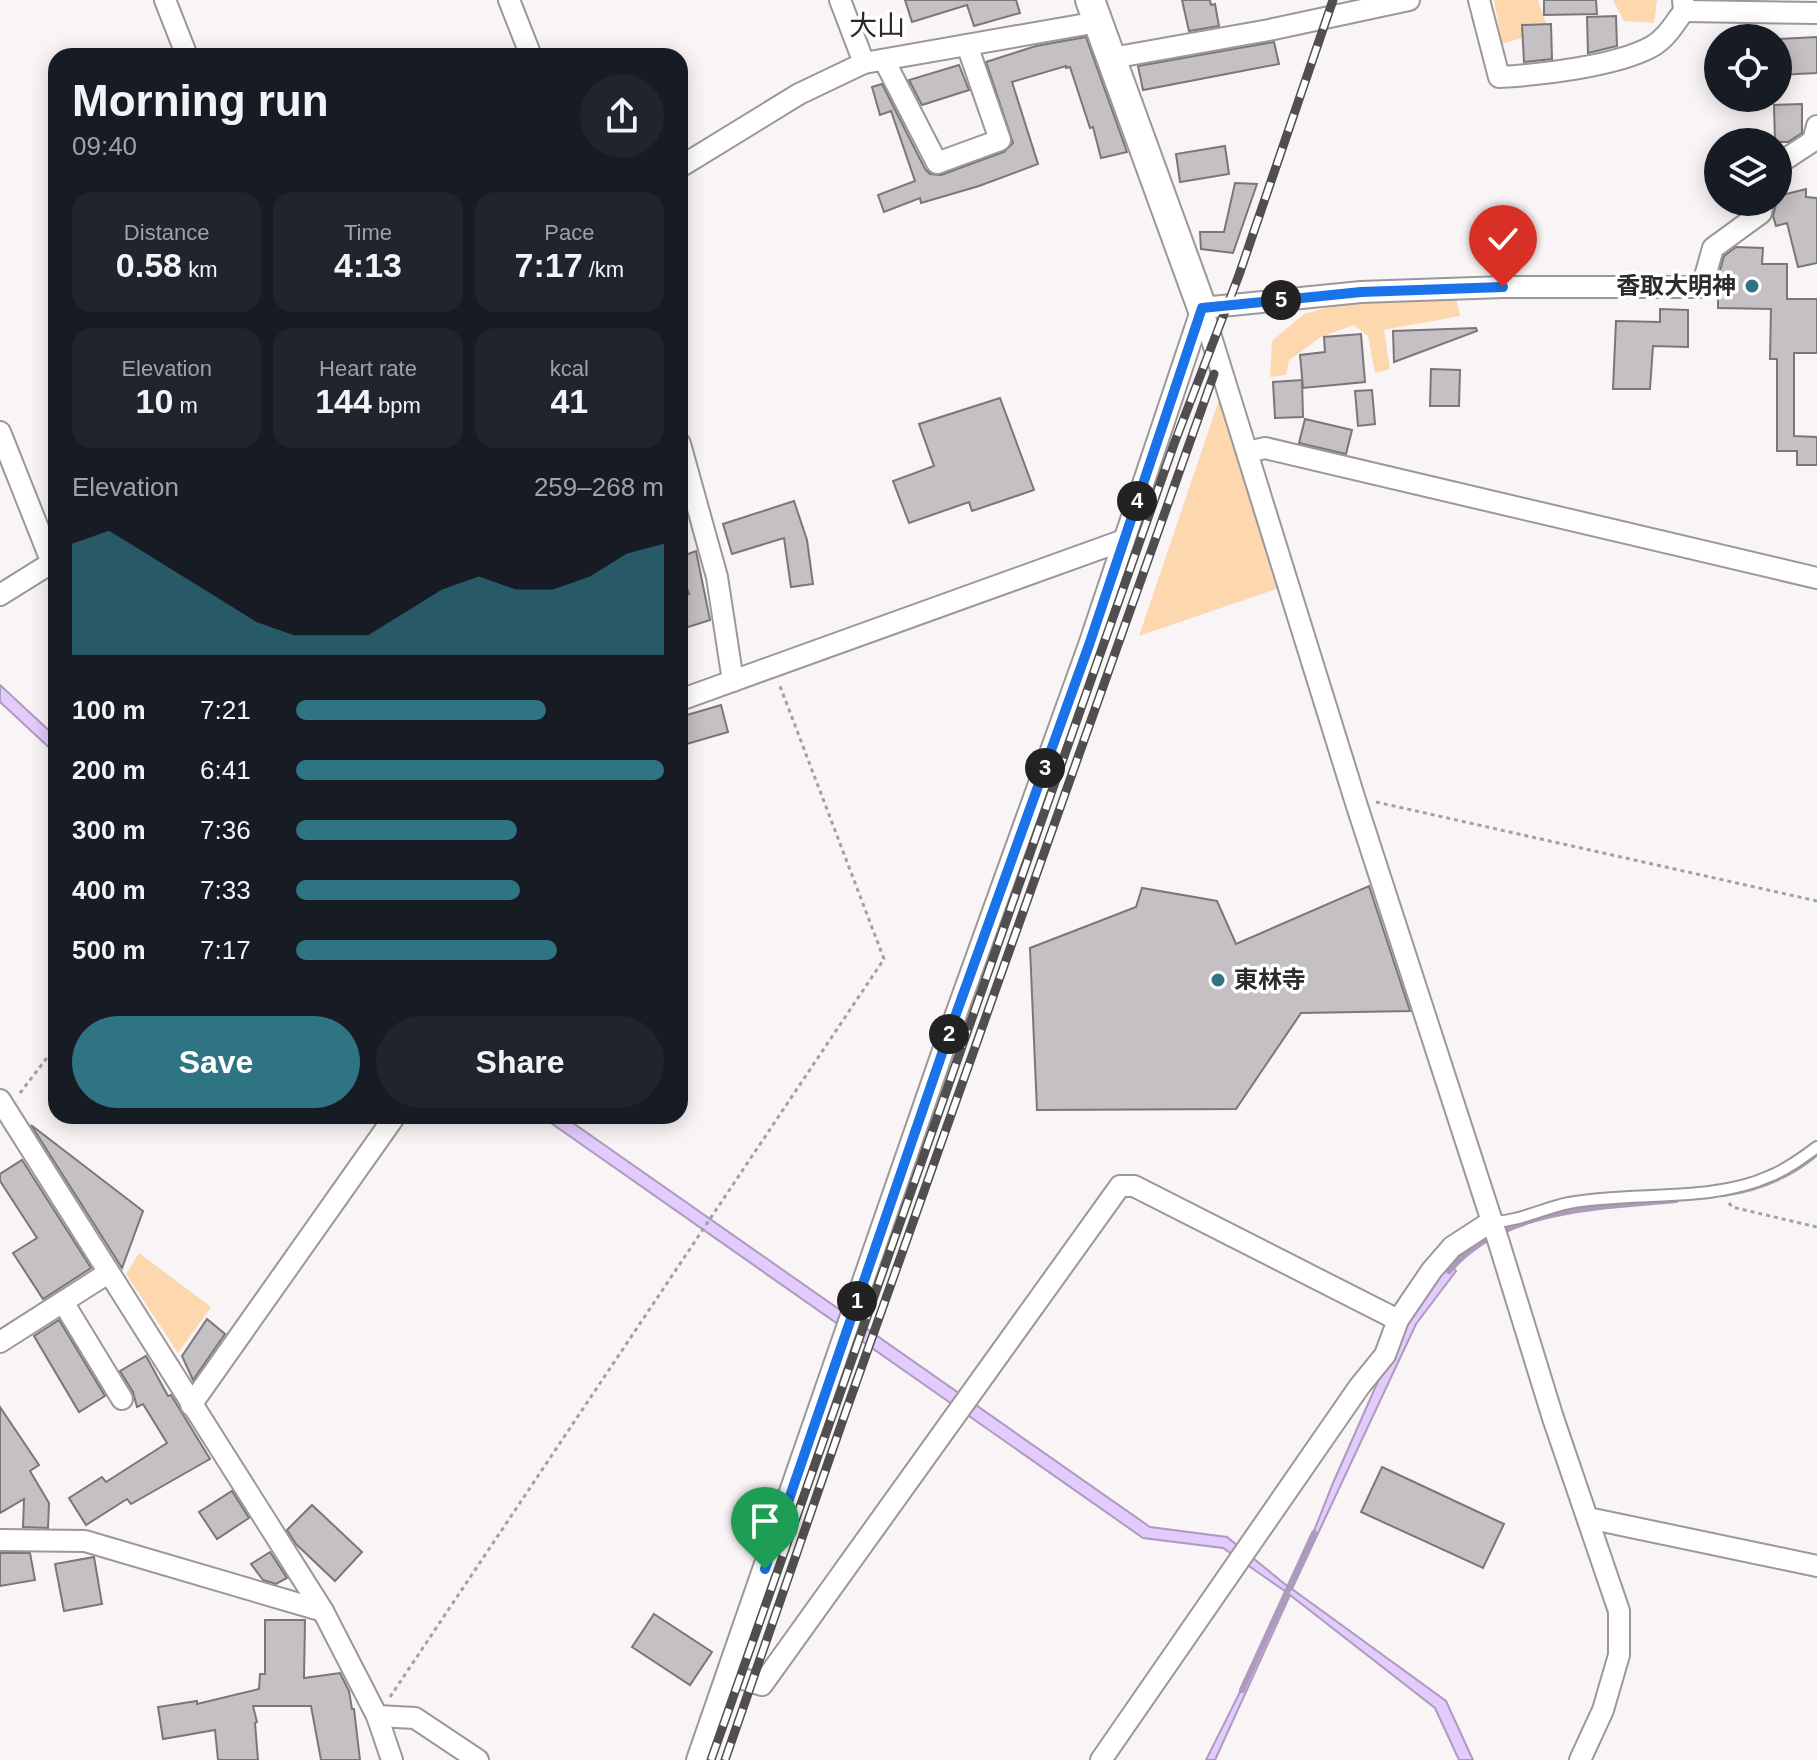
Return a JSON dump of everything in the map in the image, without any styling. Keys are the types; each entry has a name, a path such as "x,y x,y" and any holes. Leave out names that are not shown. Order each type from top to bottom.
{"street":[{"path":"165,0 184,48"},
{"path":"509,0 528,48"},
{"path":"840,0 937,163 1000,140 967,45"},
{"path":"1112,58 1269,30 1409,0"},
{"path":"1479,0 1499,77 1543,74 1624,57 1650,48 1663,39 1683,5 1817,13"},
{"path":"688,162 799,94 874,61 967,45 1094,11 1202,308 1356,803 1619,1611 1619,1655 1603,1710 1580,1760"},
{"path":"1792,155 1813,141 1817,126"},
{"path":"1202,308 1361,292 1503,287 1702,287 1713,248 1757,216"},
{"path":"697,1760 1124,540 1202,308"},
{"path":"0,432 48,547"},
{"path":"1248,452 1265,448 1817,578"},
{"path":"688,473 717,577 733,681"},
{"path":"688,697 1124,540"},
{"path":"0,595 48,565"},
{"path":"3,1105 323,1611 377,1716 392,1760"},
{"path":"191,1405 389,1124"},
{"path":"728,1674 762,1685 1120,1186 1134,1186 1398,1320"},
{"path":"1101,1760 1359,1387 1385,1355 1398,1320 1432,1270 1452,1247 1492,1221"},
{"path":"0,1342 108,1273"},
{"path":"63,1302 122,1399"},
{"path":"1588,1518 1817,1566"},
{"path":"0,1540 85,1541 323,1611"},
{"path":"377,1716 415,1718 478,1760"}],"lane":[{"path":"1492,1221 1505,1223 1539,1211 1594,1199 1708,1191 1743,1185 1769,1177 1817,1147"}],"path":[{"path":"377,1716 884,959 772,667"},
{"path":"1356,803 1366,799 1817,901"},
{"path":"3,1105 48,1055"},
{"path":"1727,1200 1732,1207 1817,1227"}],"shaded area":[{"path":"1494,0 1538,0 1548,29 1502,44"},
{"path":"1613,0 1657,0 1654,23 1624,21"},
{"path":"1456,297 1460,316 1384,330 1390,369 1375,373 1368,336 1354,325 1321,337 1289,360 1286,375 1270,377 1272,341 1304,314 1333,306"},
{"path":"1220,397 1282,587 1139,636"},
{"path":"0,685 48,730 48,747 0,702"},
{"path":"552,1124 574,1124 1150,1527 1227,1537 1291,1589 1333,1483 1406,1318 1448,1262 1456,1271 1416,1324 1292,1589 1446,1701 1473,1760 1459,1760 1435,1708 1290,1595 1215,1760 1206,1760 1289,1594 1223,1548 1143,1538"},
{"path":"139,1253 211,1307 178,1353 126,1274"}],"building":[{"path":"905,0 1016,0 1020,13 974,26 967,5 912,22"},
{"path":"1182,0 1210,0 1211,5 1215,4 1219,26 1189,31"},
{"path":"1544,0 1596,0 1597,14 1544,15"},
{"path":"1616,16 1617,46 1588,53 1587,17"},
{"path":"1551,24 1552,59 1524,62 1522,25"},
{"path":"1086,37 1127,152 1101,158 1093,127 1090,128 1070,67 1066,66 1012,82 1038,164 979,186 921,203 920,198 884,212 878,195 915,181 891,111 880,115 872,87 882,84 925,169 930,174 941,175 1004,152 1013,143 986,62 1036,46"},
{"path":"1817,37 1817,73 1792,74 1792,38"},
{"path":"1274,42 1279,64 1143,90 1138,66"},
{"path":"959,65 969,90 922,105 909,80"},
{"path":"1792,104 1802,104 1802,133 1792,139 1792,128 1775,128 1774,112 1792,112"},
{"path":"1225,146 1229,174 1180,182 1176,154"},
{"path":"1235,183 1257,184 1233,253 1201,249 1200,232 1224,232"},
{"path":"1806,189 1806,197 1817,198 1817,263 1798,267 1787,223 1776,226 1773,216 1792,216 1792,192"},
{"path":"1736,247 1763,248 1762,264 1787,264 1787,299 1817,299 1817,353 1794,353 1794,436 1817,437 1817,465 1797,465 1797,451 1777,451 1777,359 1770,359 1771,309 1718,308 1718,278 1724,256"},
{"path":"1660,309 1688,310 1688,347 1653,346 1650,389 1613,389 1616,321 1660,322"},
{"path":"1476,328 1477,331 1394,362 1393,331"},
{"path":"1361,334 1365,382 1303,388 1300,355 1325,352 1324,337"},
{"path":"1431,369 1460,370 1459,406 1430,406"},
{"path":"1302,380 1303,417 1275,418 1273,382"},
{"path":"1372,390 1375,424 1358,426 1355,391"},
{"path":"1000,398 1034,490 972,511 969,502 909,523 893,481 934,466 919,424"},
{"path":"1305,419 1352,430 1346,454 1299,443"},
{"path":"794,501 807,540 813,584 791,587 784,538 732,554 723,524"},
{"path":"696,551 710,620 688,627 689,594 688,554"},
{"path":"721,705 728,732 688,744 688,715"},
{"name":"東林寺","path":"1369,886 1410,1011 1301,1013 1236,1109 1037,1110 1030,948 1136,907 1142,888 1217,901 1236,944"},
{"path":"31,1125 143,1211 122,1268"},
{"path":"22,1160 91,1268 43,1299 13,1253 37,1238 0,1181 0,1174"},
{"path":"207,1319 225,1334 193,1380 182,1356"},
{"path":"59,1320 105,1396 79,1412 34,1336"},
{"path":"146,1356 168,1396 171,1395 210,1459 131,1504 127,1499 86,1525 69,1498 102,1477 106,1482 167,1443 143,1404 137,1407 133,1392 120,1371"},
{"path":"0,1407 39,1465 30,1471 49,1503 48,1528 23,1527 24,1499 0,1513"},
{"path":"1382,1467 1504,1524 1483,1568 1361,1512"},
{"path":"232,1491 249,1518 217,1539 199,1512"},
{"path":"312,1505 362,1552 335,1581 296,1544 287,1530"},
{"path":"270,1552 287,1578 276,1584 263,1580 251,1564"},
{"path":"0,1553 30,1553 35,1580 0,1586"},
{"path":"94,1557 102,1604 64,1611 55,1564"},
{"path":"654,1614 712,1652 690,1685 632,1647"},
{"path":"265,1620 305,1620 304,1678 340,1673 354,1709 360,1760 321,1760 311,1706 253,1706 257,1722 258,1760 218,1760 215,1730 163,1739 158,1707 197,1701 197,1704 259,1689 260,1674 265,1674"}],"waterway":[{"path":"1723,1194 1773,1180 1817,1153"},
{"path":"1449,1271 1471,1250 1496,1234 1524,1223 1585,1209 1676,1200"},
{"path":"1242,1690 1314,1533"}],"railway":[{"path":"711,1760 1174,444 1239,275 1333,0"},
{"path":"725,1760 1214,374"}],"place":[{"name":"香取大明神","path":"1752,286"},
{"name":"東林寺","path":"1218,980"}],"district":[{"name":"大山","path":"877,25"}],"route":[{"path":"765,1569 947,1039 1089,645 1202,308 1361,292 1503,287"}]}
